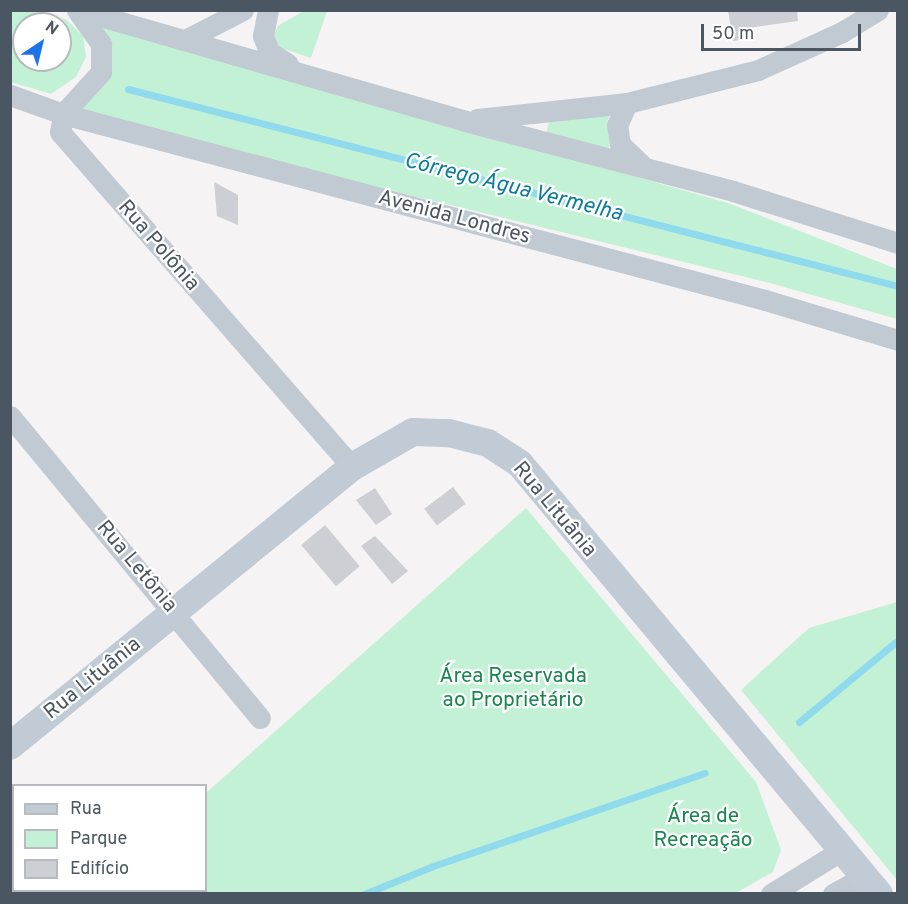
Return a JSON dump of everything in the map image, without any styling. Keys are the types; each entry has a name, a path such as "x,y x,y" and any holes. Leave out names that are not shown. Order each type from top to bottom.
{"street":[{"path":"78,10 298,71 465,121 644,166 897,243"},
{"path":"63,114 101,72 101,44 78,10"},
{"path":"186,39 243,10"},
{"path":"268,10 263,36 269,52 298,71"},
{"path":"465,121 627,103 758,70 842,32 878,10"},
{"name":"Avenida Londres","path":"10,95 63,114 753,297 897,340"},
{"path":"627,103 617,125 620,144 644,166"},
{"name":"Rua Polônia","path":"63,114 60,132 70,146 352,467"},
{"name":"Rua Letônia","path":"10,416 260,718"},
{"name":"Rua Lituânia","path":"10,746 352,467 413,432 449,433 488,443 520,464 872,885"},
{"path":"771,894 842,850"},
{"path":"833,894 872,885"}],"green space":[{"path":"10,11 41,12 12,12 12,72 72,72 72,25 83,36 86,57 76,77 51,94 11,82"},
{"path":"304,11 327,11 311,58 278,47 270,40 279,25"},
{"path":"94,22 728,203 897,269 897,319 770,283 69,112 105,72"},
{"path":"611,113 607,122 610,146 603,152 545,137 549,122"},
{"name":"Área Reservada ao Proprietário","path":"526,508 756,782 781,850 773,872 734,894 92,893 207,892 207,792"},
{"path":"898,602 897,880 741,690 809,628"}],"building":[{"path":"728,10 797,10 798,21 748,28 749,39 733,41"},
{"path":"214,182 238,195 238,225 217,216"},
{"path":"453,487 466,504 437,525 424,509"},
{"path":"375,488 392,514 376,525 356,500"},
{"path":"325,525 360,566 336,586 301,545"},
{"path":"375,536 408,571 392,584 361,546"}],"waterway":[{"name":"Córrego Água Vermelha","path":"128,89 898,286"},
{"path":"799,722 898,640"},
{"path":"364,894 433,866 705,773"}],"park label":[{"name":"Área de Recreação","path":"703,829"}]}
